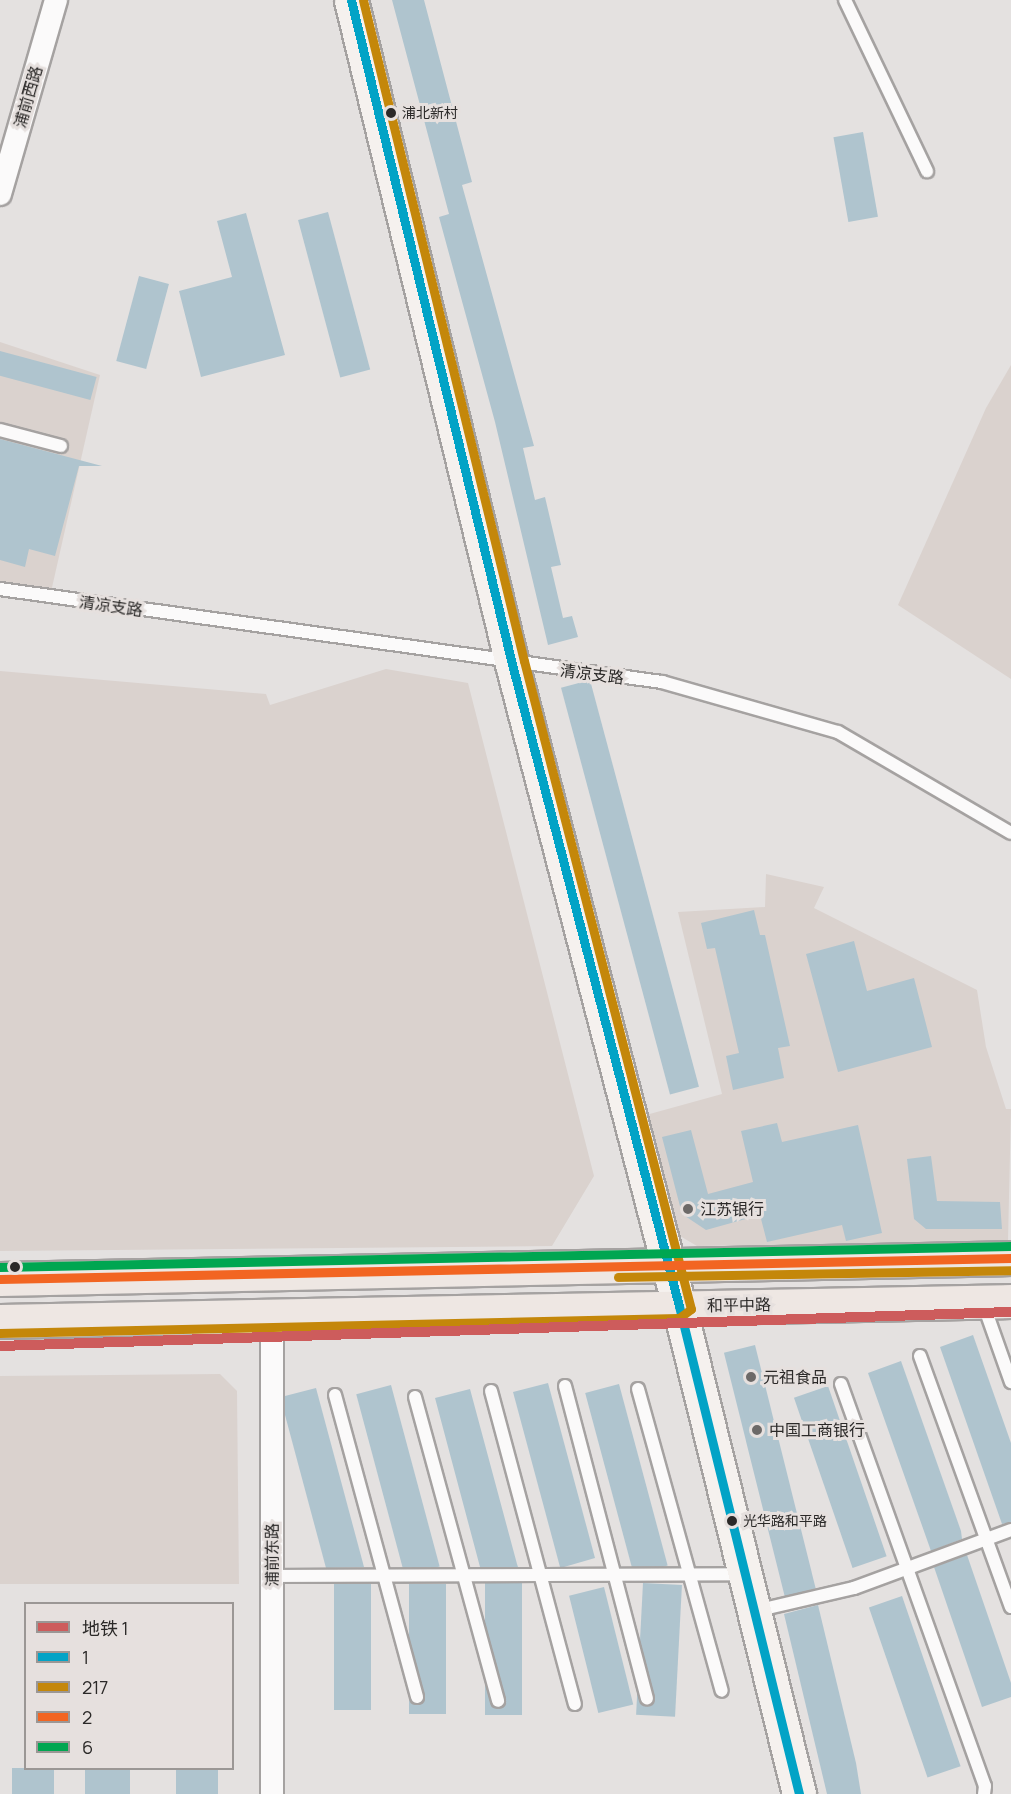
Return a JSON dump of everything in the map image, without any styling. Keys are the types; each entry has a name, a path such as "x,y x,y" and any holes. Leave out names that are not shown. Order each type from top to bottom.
{"main road":[{"path":"351,0 512,664 679,1306 799,1794"},
{"path":"0,1279 1011,1258"},
{"name":"和平中路","path":"0,1321 997,1301"}],"street":[{"name":"浦前西路","path":"0,194 56,0"},
{"name":"浦前东路","path":"272,1316 272,1794"}],"lane":[{"path":"845,0 927,171"},
{"path":"0,430 60,446"},
{"name":"清凉支路","path":"0,590 512,664 662,682 838,732 1011,832"},
{"path":"997,1301 1011,1382"},
{"path":"920,1356 1011,1607"},
{"path":"841,1384 985,1786 984,1794"},
{"path":"565,1386 647,1698"},
{"path":"638,1389 722,1691"},
{"path":"491,1391 575,1704"},
{"path":"335,1395 417,1696"},
{"path":"415,1397 498,1701"},
{"path":"754,1611 854,1588 1011,1530"},
{"path":"272,1576 744,1574"}],"shaded area":[{"path":"0,342 100,375 51,592 0,584"},
{"path":"1011,365 1011,679 898,605 986,408"},
{"path":"386,669 468,683 594,1176 552,1246 0,1251 0,671 266,694 270,705"},
{"path":"766,874 824,887 814,908 977,990 986,1047 1006,1109 1011,1109 1008,1241 697,1246 680,1236 646,1115 722,1094 678,912 765,907"},
{"path":"220,1374 237,1391 239,1584 0,1584 0,1376"}],"building":[{"path":"392,0 424,0 472,182 462,185 534,446 523,448 535,500 545,497 561,565 551,567 563,618 572,616 578,637 548,645 495,422 439,217 449,214"},
{"path":"863,132 878,217 848,222 833,137"},
{"path":"328,212 370,369 340,377 298,220"},
{"path":"246,213 285,355 201,377 179,291 232,277 217,221"},
{"path":"139,276 169,284 146,369 116,361"},
{"path":"0,351 97,377 90,400 0,376"},
{"path":"0,439 102,466 79,466 55,556 29,549 25,567 0,560"},
{"path":"590,680 699,1087 670,1094 561,688"},
{"path":"754,910 760,935 765,935 790,1046 778,1048 784,1078 733,1090 726,1056 739,1053 715,948 707,949 701,923"},
{"path":"854,941 867,991 914,978 932,1047 838,1072 806,954"},
{"path":"777,1123 782,1142 858,1125 882,1233 846,1241 842,1225 767,1242 760,1215 706,1230 682,1214 662,1137 691,1130 708,1194 753,1182 741,1131"},
{"path":"931,1156 937,1201 1000,1202 1002,1229 926,1229 914,1219 907,1159"},
{"path":"973,1335 1011,1443 1011,1522 1002,1524 940,1347"},
{"path":"755,1345 816,1589 785,1596 724,1353"},
{"path":"901,1361 961,1531 962,1539 931,1551 868,1373"},
{"path":"548,1383 595,1558 564,1567 560,1567 513,1392"},
{"path":"619,1384 668,1566 634,1575 585,1393"},
{"path":"391,1385 440,1567 405,1576 356,1394"},
{"path":"828,1386 887,1556 853,1568 794,1398"},
{"path":"316,1388 364,1567 326,1568 285,1415 285,1396"},
{"path":"470,1389 518,1567 480,1567 435,1398"},
{"path":"967,1555 1011,1683 1011,1697 982,1707 934,1567"},
{"path":"485,1583 522,1583 522,1715 485,1715"},
{"path":"643,1583 682,1585 675,1717 636,1715"},
{"path":"334,1584 371,1584 371,1710 334,1710"},
{"path":"409,1584 446,1584 446,1714 409,1714"},
{"path":"604,1587 633,1704 598,1713 569,1596"},
{"path":"902,1596 961,1766 928,1778 869,1607"},
{"path":"818,1605 856,1763 861,1794 827,1794 784,1614"},
{"path":"12,1768 54,1770 54,1794 12,1794"},
{"path":"85,1770 130,1770 130,1794 85,1794"},
{"path":"176,1770 218,1770 218,1794 176,1794"}],"metro line":[{"name":"1","path":"0,1346 1011,1312"}],"transit line":[{"name":"1","path":"351,0 512,664 679,1306 799,1794"},
{"name":"217","path":"0,1333 679,1318 691,1309 524,661 363,0"},
{"name":"6","path":"0,1267 1011,1246"},
{"name":"2","path":"0,1279 1011,1258"},
{"name":"217","path":"618,1277 1011,1270"}],"place":[{"name":"浦北新村","path":"391,113"},
{"name":"江苏银行","path":"688,1209"},
{"name":"元祖食品","path":"751,1377"},
{"name":"中国工商银行","path":"757,1430"},
{"name":"光华路和平路","path":"732,1521"}]}
